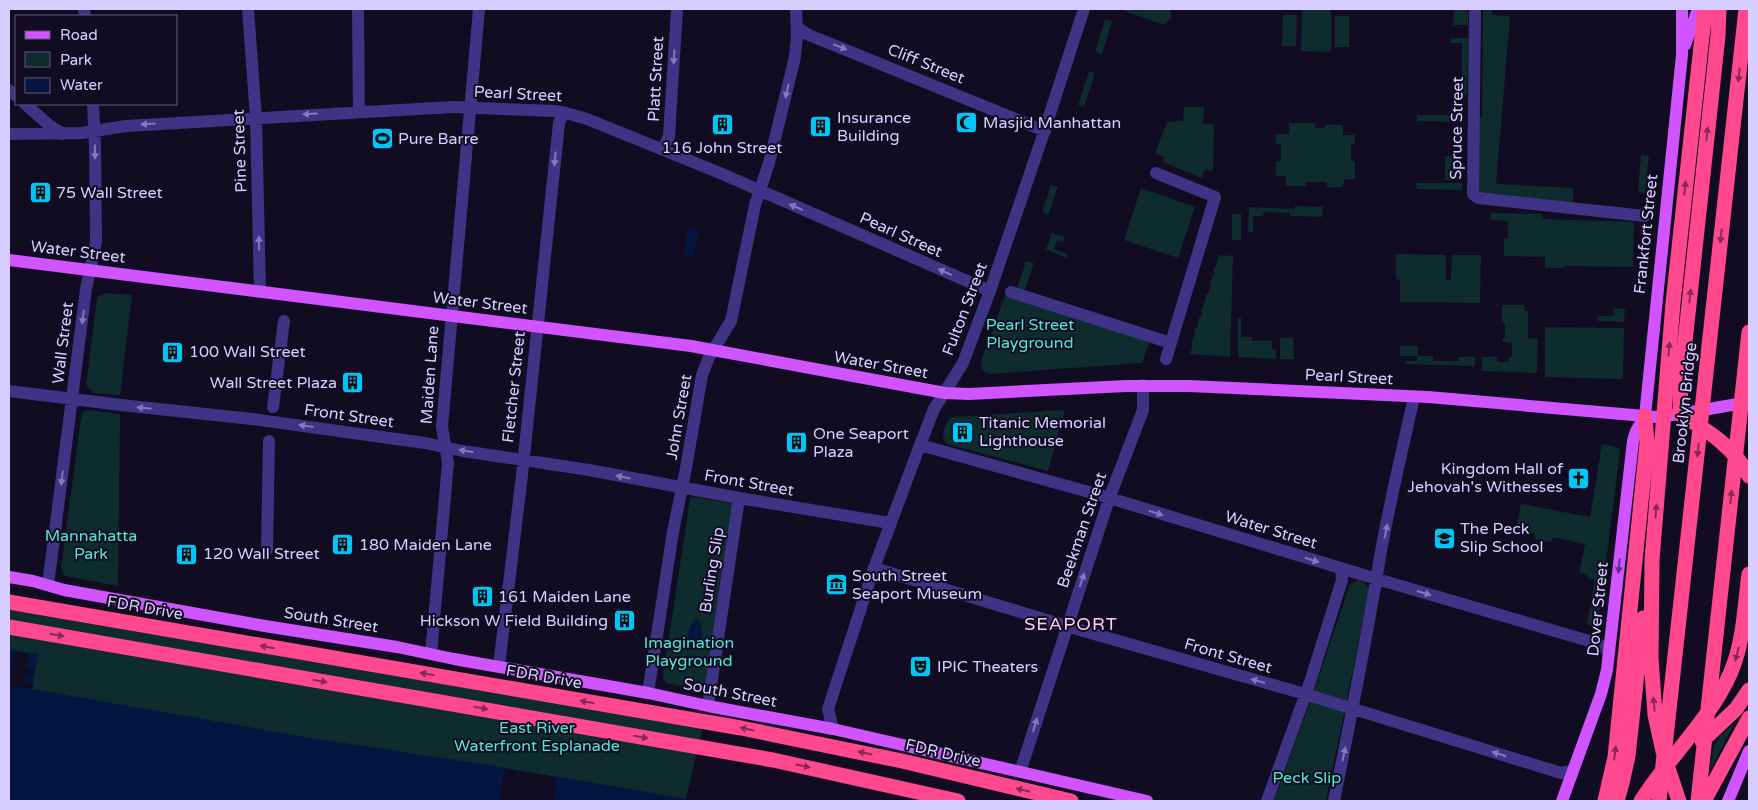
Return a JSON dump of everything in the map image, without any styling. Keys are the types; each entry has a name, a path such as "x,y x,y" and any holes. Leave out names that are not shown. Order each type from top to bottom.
{"highway":[{"path":"1617,801 1628,756 1639,646 1652,560 1674,295 1705,9"},
{"path":"1719,9 1718,36 1681,379 1680,414 1725,444 1740,460 1749,476"},
{"name":"Brooklyn Bridge","path":"1659,801 1746,9"},
{"path":"1698,801 1749,332"},
{"path":"1606,801 1614,757 1630,613 1647,443 1645,416"},
{"path":"1652,560 1651,658 1655,715 1664,756 1679,801"},
{"path":"1641,801 1712,706 1728,680 1738,650 1748,581"},
{"name":"FDR Drive","path":"9,602 741,728 902,761 1071,801"},
{"path":"9,627 764,758 958,801"},
{"path":"1651,787 1728,717 1749,690"},
{"path":"1704,801 1749,718"},
{"path":"878,782 928,801"}],"main road":[{"name":"Frankfort Street","path":"1645,416 1682,55 1682,9"},
{"name":"Frankfort Street","path":"1682,55 1698,9"},
{"name":"Water Street","path":"9,260 713,350 945,393"},
{"name":"Pearl Street","path":"945,393 969,394 1143,385 1198,386 1414,397 1645,416 1680,414 1749,402"},
{"name":"Dover Street","path":"1562,801 1601,694 1607,670 1633,441 1636,431 1645,416"},
{"name":"South Street","path":"9,577 64,590 499,666 833,729 1147,801"},
{"path":"1728,801 1749,751"}],"street":[{"name":"Pine Street","path":"248,9 256,118 260,292"},
{"path":"358,9 359,112"},
{"name":"Maiden Lane","path":"431,654 448,463 442,427 479,9"},
{"name":"Platt Street","path":"662,149 669,136 677,9"},
{"name":"John Street","path":"648,693 673,532 683,488 702,375 713,350 731,321 755,205 769,163 795,56 796,9"},
{"name":"Fulton Street","path":"833,729 828,710 874,568 934,408 963,363 990,291 1084,9"},
{"name":"Spruce Street","path":"1475,9 1472,194 1478,198 1645,216"},
{"name":"Cliff Street","path":"797,25 799,29 808,35 1044,131"},
{"path":"26,105 45,122 63,134"},
{"name":"Wall Street","path":"48,585 90,269 96,242 92,105"},
{"name":"Pearl Street","path":"9,134 63,134 126,126 359,112 470,108 556,111 587,119 662,149 990,291"},
{"name":"Fletcher Street","path":"499,666 559,123 566,113"},
{"path":"1156,173 1215,197 1166,359"},
{"path":"1011,292 1171,343"},
{"path":"273,407 284,321"},
{"name":"Beekman Street","path":"1020,772 1109,499 1143,410 1143,385"},
{"name":"Front Street","path":"9,391 252,419 445,447 890,523"},
{"path":"1334,801 1353,710 1379,564 1414,397"},
{"path":"266,550 269,441"},
{"name":"Water Street","path":"920,445 1596,643 1604,647 1609,654"},
{"name":"Burling Slip","path":"708,706 739,498"},
{"name":"Front Street","path":"874,568 1304,694 1561,773 1572,771"},
{"path":"1267,801 1342,580 1341,568"}],"green space":[{"path":"1119,9 1171,9 1171,19 1164,25"},
{"path":"1302,9 1331,9 1331,52 1301,51"},
{"path":"1454,9 1468,9 1468,25 1453,25"},
{"path":"1483,9 1492,9 1492,15 1510,16 1496,184 1573,188 1573,203 1476,192 1478,117 1482,117"},
{"path":"1283,15 1297,15 1296,46 1282,46"},
{"path":"1335,16 1349,16 1349,47 1335,47"},
{"path":"1105,19 1112,21 1102,54 1095,52"},
{"path":"1451,38 1468,38 1467,95 1462,95 1462,43 1451,43"},
{"path":"1089,71 1095,73 1084,107 1078,105"},
{"path":"1184,107 1204,107 1203,124 1214,124 1213,171 1204,170 1202,178 1163,162 1164,157 1155,153 1167,122 1183,121"},
{"path":"1417,115 1462,115 1462,122 1417,121"},
{"path":"1289,123 1315,123 1315,128 1325,128 1325,125 1343,125 1343,135 1355,135 1355,143 1351,144 1351,161 1355,161 1355,179 1344,179 1343,187 1327,187 1327,182 1306,182 1306,186 1286,186 1286,176 1276,176 1276,162 1281,161 1281,145 1276,144 1276,134 1289,134"},
{"path":"1641,155 1649,156 1645,193 1638,192"},
{"path":"1445,156 1462,156 1462,180 1445,180"},
{"path":"1416,183 1462,183 1462,190 1417,189"},
{"path":"1051,185 1058,187 1048,215 1042,212"},
{"path":"1141,188 1195,207 1178,258 1124,240"},
{"path":"1295,206 1323,207 1322,217 1290,216 1290,213 1264,212 1263,216 1253,216 1253,232 1248,232 1249,207 1295,209"},
{"path":"1491,213 1542,214 1542,219 1634,222 1633,267 1564,266 1563,268 1545,268 1545,257 1504,256 1504,239 1508,238 1508,221 1490,220"},
{"path":"1232,214 1241,214 1241,240 1232,240"},
{"path":"1052,233 1065,237 1063,242 1057,240 1054,249 1067,254 1066,258 1046,249"},
{"path":"1396,254 1446,255 1446,280 1451,280 1452,255 1481,255 1480,303 1400,302 1400,280 1396,279"},
{"path":"1219,255 1233,256 1230,357 1190,354 1193,345 1191,344 1196,333 1194,332 1195,328 1197,328 1199,318 1203,312 1201,311 1211,285 1209,284 1215,272 1213,271"},
{"name":"Pearl Street Playground","path":"1026,261 1034,263 1024,293 1152,335 1142,363 989,374 982,370 981,361 1008,288 1016,291"},
{"path":"106,293 132,295 120,395 94,393 86,386 97,298"},
{"path":"1502,305 1524,305 1525,311 1528,311 1528,338 1538,339 1537,373 1482,371 1482,357 1497,357 1497,362 1509,362 1509,357 1512,357 1512,343 1503,342 1503,338 1505,338 1505,323 1502,323"},
{"path":"1614,308 1625,309 1624,322 1598,321 1598,316 1614,316"},
{"path":"1238,318 1241,318 1241,337 1252,337 1252,341 1272,341 1272,349 1276,349 1276,359 1238,357"},
{"path":"1545,327 1624,328 1623,379 1545,377"},
{"path":"1280,338 1293,338 1294,359 1280,359"},
{"path":"1400,346 1418,346 1418,356 1433,356 1433,361 1459,361 1459,357 1475,357 1475,366 1406,364 1406,361 1417,361 1417,356 1400,356"},
{"name":"Mannahatta Park","path":"88,410 120,414 118,586 70,577 64,575 61,569 81,418 83,412"},
{"path":"1065,410 1048,471 947,444 943,438 945,426 952,417"},
{"path":"1602,444 1617,447 1620,451 1598,625 1596,627 1587,624 1595,580 1588,579 1587,574 1579,573 1585,544 1553,537 1551,542 1534,539 1535,534 1516,530 1521,504 1590,517"},
{"name":"Imagination Playground","path":"694,497 734,504 706,689 704,691 666,683 663,677 690,499"},
{"name":"Peck Slip","path":"1359,580 1369,587 1368,596 1326,801 1274,801 1348,590 1351,584"},
{"name":"East River Waterfront Esplanade","path":"9,598 660,712 702,730 686,799 558,777 553,801 454,760 316,739 10,686"},
{"path":"1734,724 1710,771 1715,744"}],"water":[{"path":"688,228 698,230 694,257 684,255"},
{"path":"697,619 701,625 702,636 698,646 693,648 689,645 688,638 690,627"},
{"path":"9,650 38,654 32,689 316,739 482,764 686,799 686,801 9,801"}],"pier":[{"path":"15,651 28,653 26,669 35,670 34,674 25,674 24,681 33,682 32,689 10,686 12,672 9,672 9,667 12,667"},
{"path":"505,769 557,777 553,801 499,801"}],"place":[{"name":"Masjid Manhattan","path":"967,123"},
{"name":"116 John Street","path":"722,124"},
{"name":"Insurance Building","path":"821,127"},
{"name":"Pure Barre","path":"382,139"},
{"name":"75 Wall Street","path":"40,193"},
{"name":"100 Wall Street","path":"173,352"},
{"name":"Wall Street Plaza","path":"353,383"},
{"name":"Titanic Memorial Lighthouse","path":"963,432"},
{"name":"One Seaport Plaza","path":"797,443"},
{"name":"Kingdom Hall of Jehovah's Withesses","path":"1579,478"},
{"name":"The Peck Slip School","path":"1444,538"},
{"name":"180 Maiden Lane","path":"343,545"},
{"name":"120 Wall Street","path":"187,554"},
{"name":"South Street Seaport Museum","path":"836,585"},
{"name":"161 Maiden Lane","path":"482,597"},
{"name":"Hickson W Field Building","path":"624,621"},
{"name":"IPIC Theaters","path":"921,667"}],"district":[{"name":"SEAPORT","path":"1071,624"}]}
